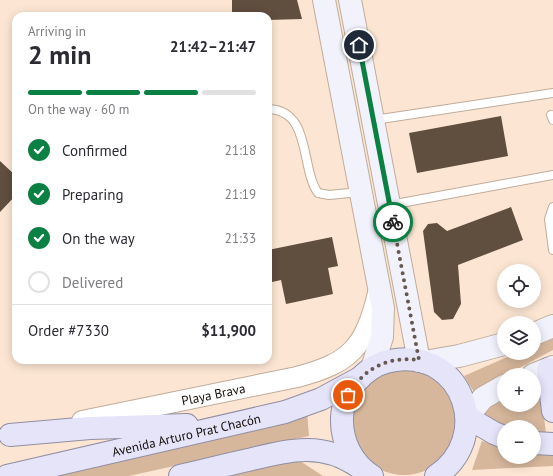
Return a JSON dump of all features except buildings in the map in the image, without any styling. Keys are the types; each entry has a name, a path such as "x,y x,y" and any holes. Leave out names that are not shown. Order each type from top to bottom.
{"main road":[{"path":"324,0 383,308 383,322 379,348 366,373 348,395 343,409 342,425 346,445 356,462 368,473"},
{"path":"350,0 389,205 422,361 459,356 497,346"},
{"path":"541,331 553,326"},
{"name":"Avenida Arturo Prat Chacón","path":"7,476 242,422 303,406 341,389 390,360 422,361 440,370 454,383 463,399 467,417 466,436 458,455 445,470 436,476"},
{"path":"544,370 553,411"},
{"path":"497,390 484,398 467,417 497,434"},
{"path":"5,436 90,428 242,422"},
{"path":"541,443 553,444"},
{"path":"180,476 296,450 324,451 338,455 368,473"}],"street":[{"name":"Playa Brava","path":"5,436 168,405 296,377 324,369 346,357 362,339 372,318 379,287"}],"lane":[{"path":"373,120 553,93"},
{"path":"272,108 278,109 294,121 304,142 313,186 318,193 329,195 361,192"},
{"path":"389,205 553,175"},
{"path":"553,207 548,220 553,250"}],"shaded area":[{"path":"553,337 553,350 541,356 541,342"},
{"path":"500,360 534,360 519,368 497,368 497,380 474,392 464,376"},
{"path":"404,369 424,373 441,385 453,402 457,422 453,442 441,459 424,471 404,475 384,471 367,459 355,442 351,422 355,402 367,385 384,373"},
{"path":"541,394 546,433 541,433 541,420 497,420 497,421 482,412 497,402 497,412 541,412"},
{"path":"307,412 309,436 129,476 58,476"},
{"path":"482,441 497,446 497,464 541,464 541,452 553,452 553,466 472,470"},
{"path":"297,459 323,476 228,476"}],"way so far":[{"path":"348,395 360,378 372,368 390,360 419,360 393,222"}],"route":[{"path":"359,45 393,222"}]}
